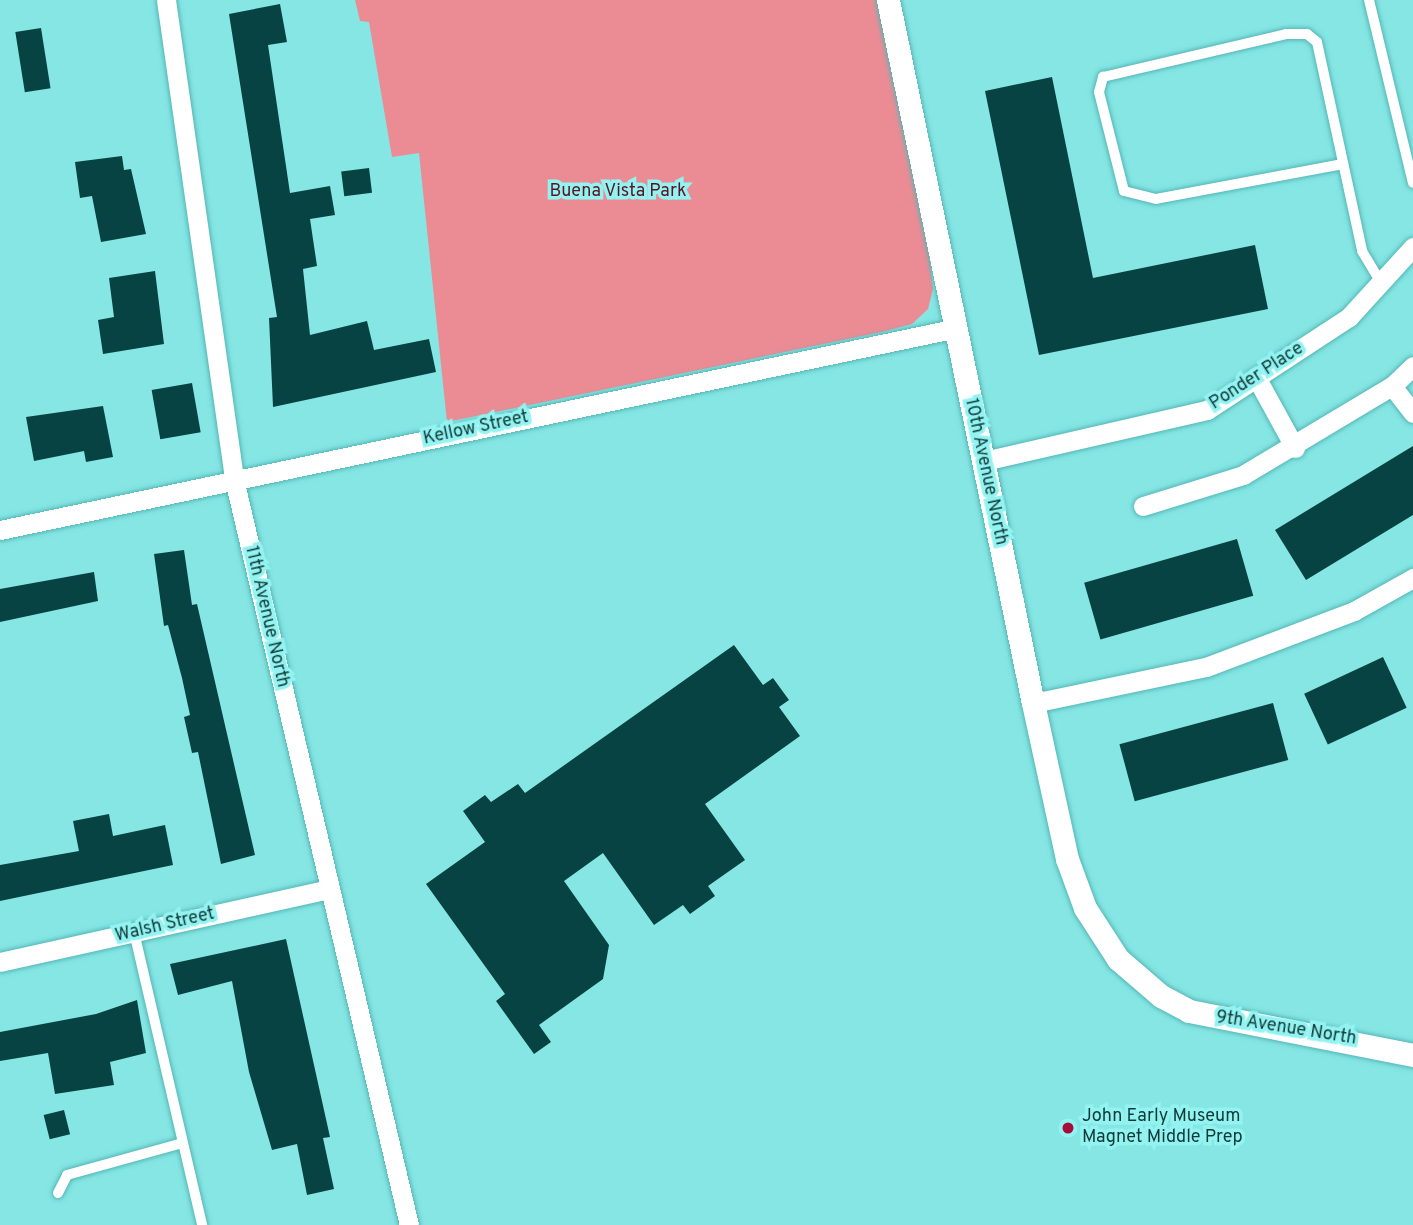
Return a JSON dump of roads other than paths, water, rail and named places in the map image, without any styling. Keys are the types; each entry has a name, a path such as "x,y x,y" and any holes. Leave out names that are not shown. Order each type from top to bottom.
{"street":[{"name":"11th Avenue North","path":"166,0 234,478 410,1225"},
{"name":"10th Avenue North","path":"888,0 952,328 984,460 1033,703 1075,886 1101,938"},
{"name":"Ponder Place","path":"984,460 1208,410 1349,317 1413,247"},
{"name":"Kellow Street","path":"0,530 234,478 952,328"},
{"path":"1143,506 1243,475 1295,448 1392,386 1413,366"},
{"path":"1256,377 1295,448"},
{"path":"1392,386 1413,413"},
{"path":"1033,703 1206,667 1354,611 1413,578"},
{"name":"Walsh Street","path":"0,962 330,889"},
{"name":"9th Avenue North","path":"1101,938 1137,978 1189,1011 1413,1055"}],"lane":[{"path":"1369,0 1413,183"},
{"path":"1343,164 1156,199 1124,191 1100,92 1103,77 1286,34 1307,34 1317,42 1362,251 1381,284"},
{"path":"134,933 202,1225"},
{"path":"58,1193 67,1175 182,1143"}],"place":[{"name":"John Early Museum Magnet Middle Prep","path":"1068,1128"}],"park label":[{"name":"Buena Vista Park","path":"618,192"}]}
